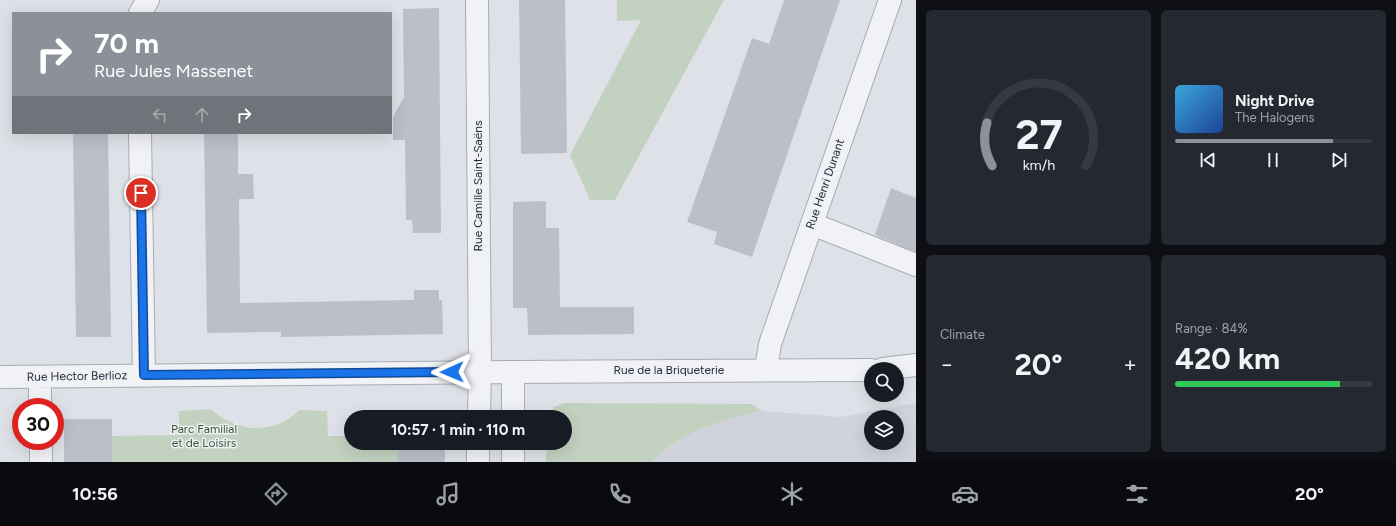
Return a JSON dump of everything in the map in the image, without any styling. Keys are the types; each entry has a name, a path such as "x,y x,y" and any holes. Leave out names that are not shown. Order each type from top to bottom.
{"street":[{"path":"141,12 148,0"},
{"name":"Rue Camille Saint-Saëns","path":"477,0 480,372"},
{"name":"Rue Henri Dunant","path":"766,370 770,344 890,0"},
{"path":"140,134 144,375"},
{"path":"812,224 916,264"},
{"path":"904,366 916,365"},
{"name":"Rue de la Briqueterie","path":"513,372 864,370"},
{"path":"479,410 480,372"},
{"path":"513,372 513,410"},
{"name":"Rue Hector Berlioz","path":"0,377 513,372"},
{"path":"40,377 40,398"},
{"path":"41,450 41,462"},
{"path":"478,450 478,462"},
{"path":"513,450 513,462"}],"shaded area":[{"path":"916,403 916,462 651,462 667,447 700,429 736,417 762,411 841,417 864,413 864,450 904,450 904,410 878,410"}],"green space":[{"path":"617,0 724,0 615,200 590,200 570,155 641,20 617,21"},
{"path":"564,403 752,404 762,411 736,417 700,429 667,447 651,462 546,462 547,450 572,450 572,410 552,410 554,407"},
{"name":"Parc Familial et de Loisirs","path":"211,409 222,418 232,423 243,427 261,428 269,427 285,421 299,410 327,411 328,436 344,436 344,450 398,450 398,462 112,462 112,436 179,435 179,411"}],"building":[{"path":"519,0 565,0 567,153 521,154"},
{"path":"784,0 840,0 752,257 714,244 717,232 687,222 752,38 769,44"},
{"path":"439,8 441,233 413,233 412,220 406,220 405,140 393,140 393,117 404,97 403,9"},
{"path":"73,134 108,134 111,337 76,337"},
{"path":"204,134 238,134 238,174 253,174 254,199 239,199 240,303 414,300 414,290 439,290 439,300 442,300 443,334 281,337 281,332 207,333"},
{"path":"891,188 916,198 916,252 875,235"},
{"path":"546,201 546,228 559,228 560,307 634,307 634,334 528,335 527,308 513,308 513,202"},
{"path":"64,419 112,419 112,462 64,462"},
{"path":"398,450 445,450 445,462 398,462"}],"route":[{"path":"141,193 144,375 452,372"}]}
